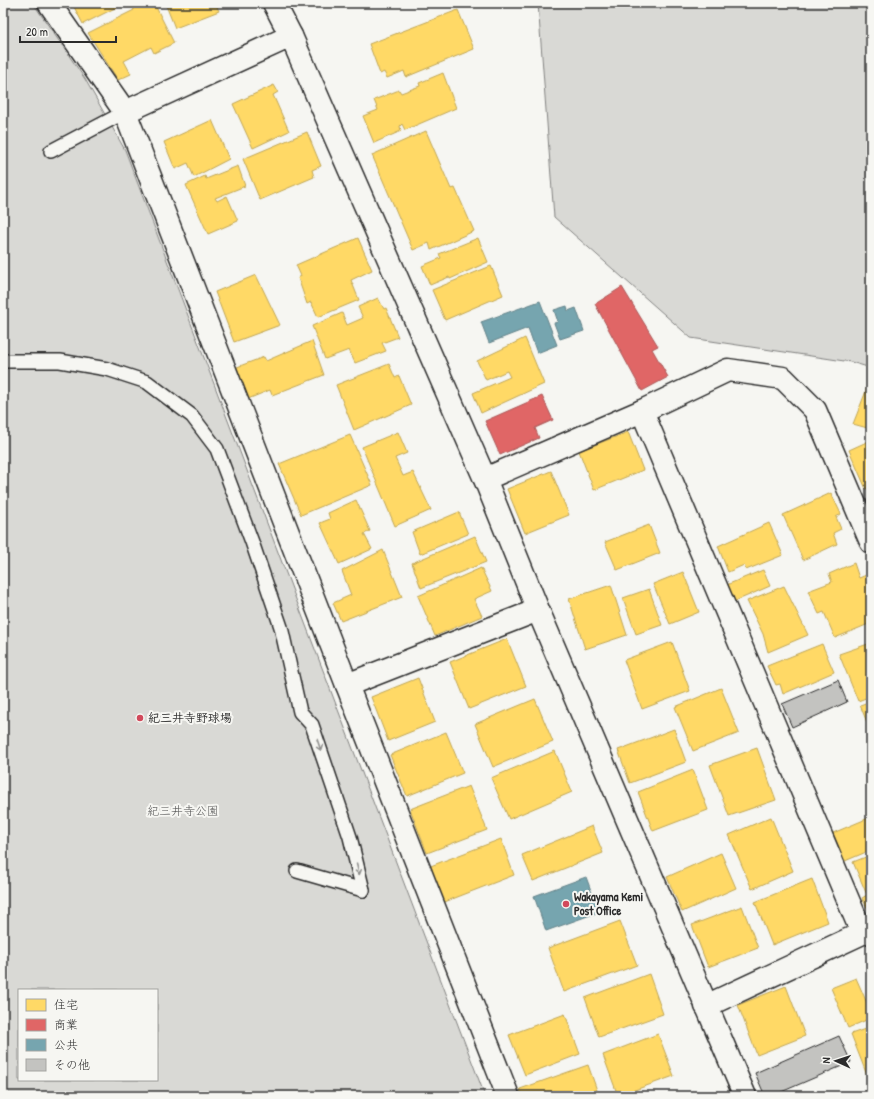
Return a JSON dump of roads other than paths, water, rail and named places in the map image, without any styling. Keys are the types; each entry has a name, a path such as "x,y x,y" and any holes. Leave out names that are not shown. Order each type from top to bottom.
{"street":[{"path":"49,3 124,112 508,1096"},
{"path":"274,3 291,36 485,479 538,610 745,1096"},
{"path":"124,112 291,36"},
{"path":"485,479 642,411 728,370 783,378 815,410 871,542"},
{"path":"642,411 866,931 706,1006"},
{"path":"347,685 538,610"}],"lane":[{"path":"51,150 124,112"},
{"path":"3,361 60,361 107,369 147,382 192,416 217,449 252,542 281,627 300,712 312,725 350,837 363,890 297,871"}],"place":[{"name":"紀三井寺野球場","path":"140,718"},
{"name":"Wakayama Kemi Post Office","path":"566,904"}],"park label":[{"name":"紀三井寺公園","path":"183,811"}]}
